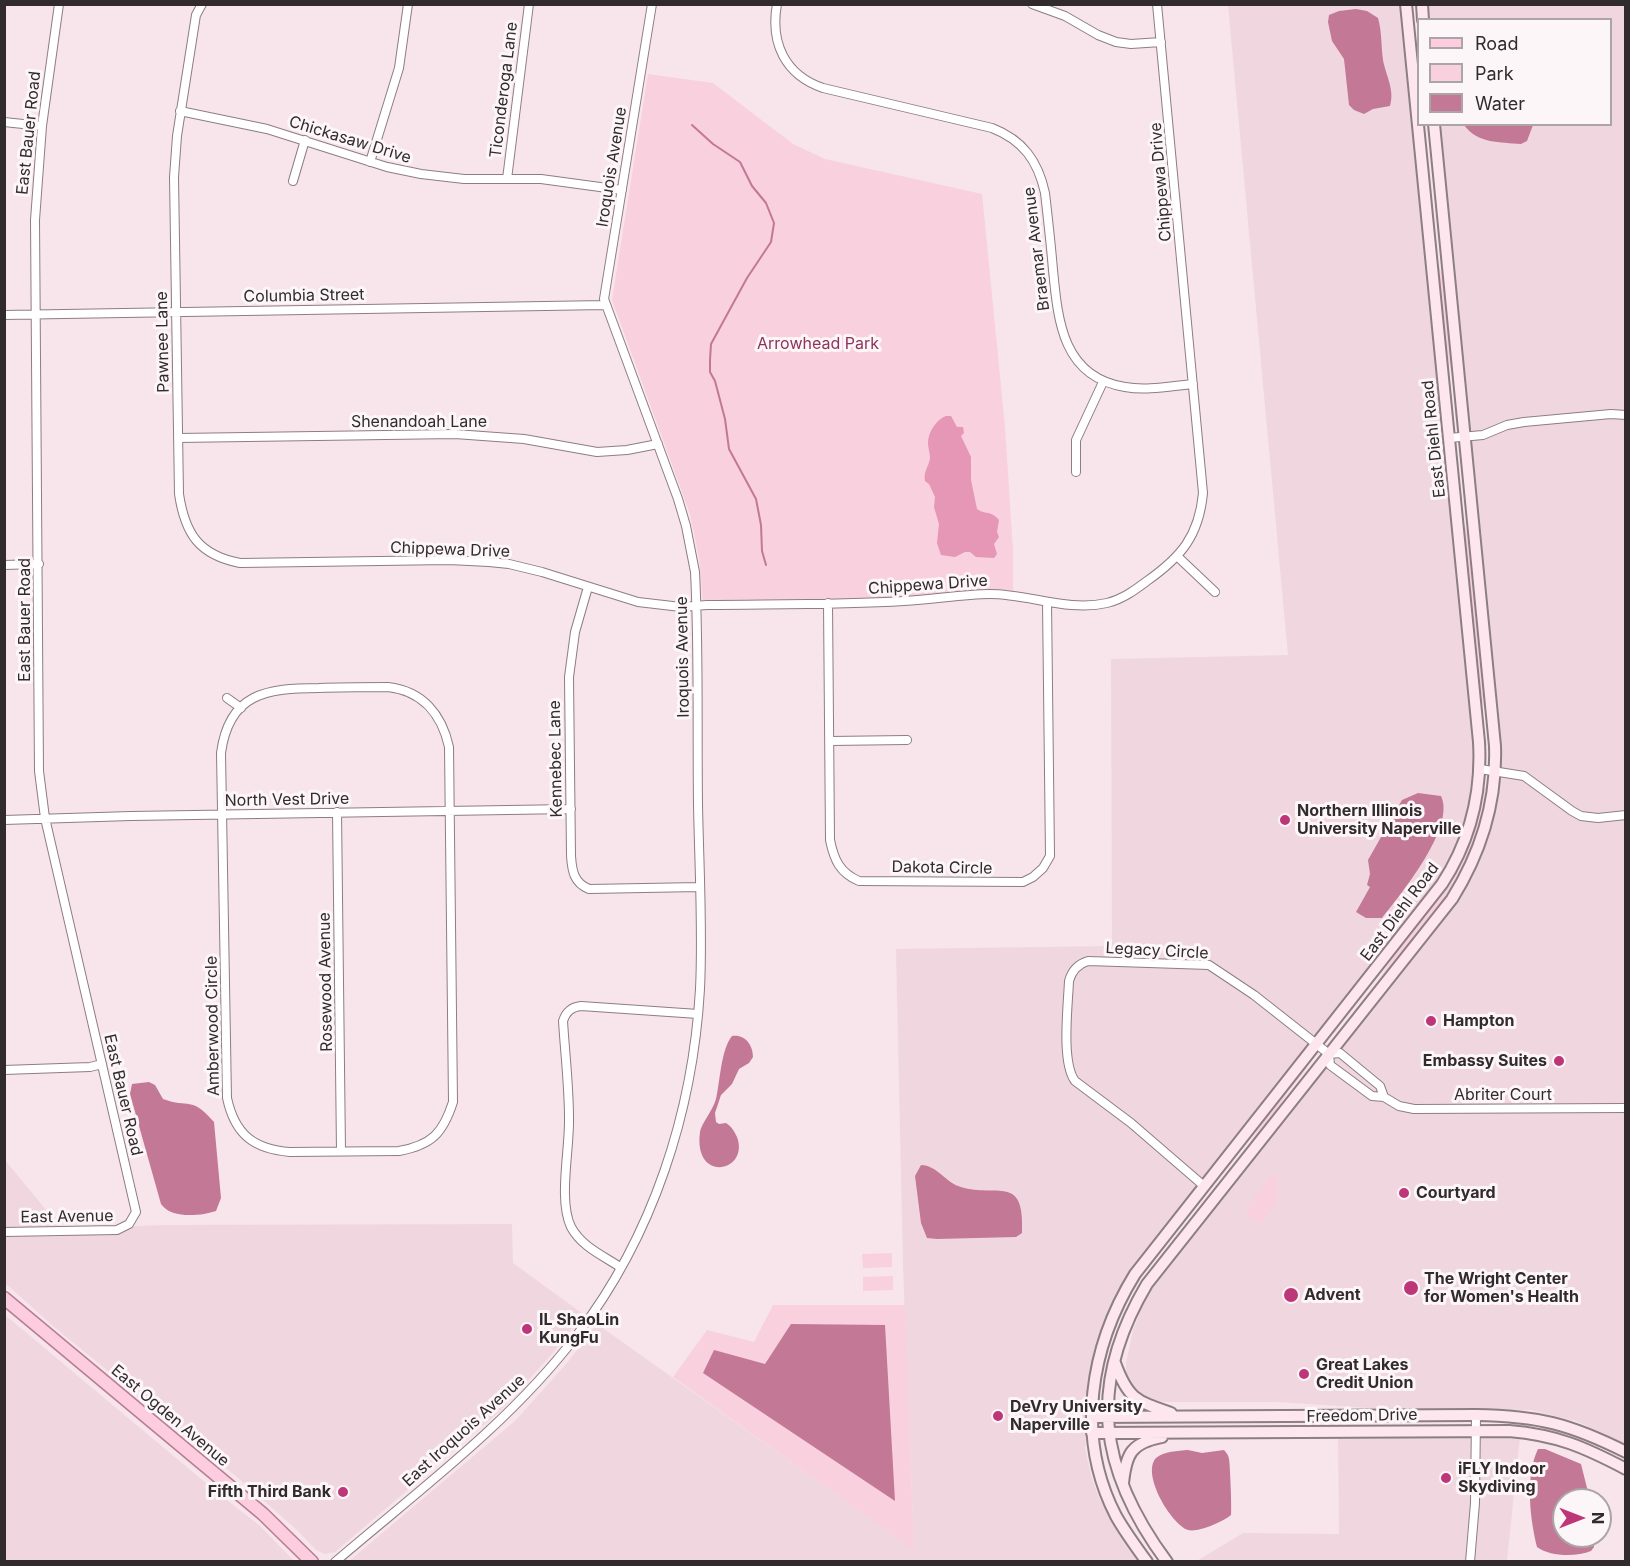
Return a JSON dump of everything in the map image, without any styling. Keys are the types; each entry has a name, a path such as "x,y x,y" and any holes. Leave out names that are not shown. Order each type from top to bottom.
{"main road":[{"name":"East Ogden Avenue","path":"4,1298 270,1521 312,1562"}],"street":[{"name":"East Bauer Road","path":"59,4 42,126 35,220 39,771 45,818 135,1203 136,1212 129,1224"},
{"name":"Pawnee Lane","path":"202,4 196,15 180,111 174,177 179,494 183,519 195,539 210,553 219,557"},
{"path":"370,162 399,68 408,4"},
{"name":"Ticonderoga Lane","path":"507,179 529,4"},
{"name":"Iroquois Avenue","path":"596,1307 650,1209 669,1158 686,1097 698,1014 700,951 694,572 686,526 604,299 652,4"},
{"name":"Braemar Avenue","path":"777,4 774,27 779,47 790,67 807,81 823,88 992,128 1015,139 1032,156 1042,176 1046,193 1060,327 1067,345 1088,371 1103,382 1126,388 1193,384"},
{"path":"1032,4 1065,16 1098,35 1116,42 1131,44 1161,42"},
{"name":"Chippewa Drive","path":"219,557 240,562 449,560 509,564 638,602 681,607 903,602 951,595 993,594 1008,594 1047,602 1080,605 1108,603 1135,590 1178,557 1196,529 1203,493 1157,4"},
{"name":"East Diehl Road","path":"1406,4 1417,115"},
{"name":"Chickasaw Drive","path":"180,111 257,126 405,171 440,177 569,182 622,190"},
{"path":"4,122 42,126"},
{"name":"East Diehl Road","path":"1147,1562 1125,1532 1109,1500 1097,1469 1092,1433 1096,1366 1106,1330 1116,1307 1135,1274 1434,895 1463,848 1472,819 1480,769 1418,126"},
{"name":"East Diehl Road","path":"1167,1562 1141,1525 1122,1486 1116,1469 1110,1433 1108,1417 1114,1360 1127,1320 1147,1284 1430,928 1460,887 1475,859 1492,806 1496,771 1492,711 1434,126"},
{"path":"293,181 305,140"},
{"name":"Columbia Street","path":"4,315 605,305"},
{"path":"1076,472 1076,440 1103,382"},
{"path":"1449,438 1482,435 1507,425 1524,422 1611,414 1626,415"},
{"name":"Shenandoah Lane","path":"178,438 455,434 512,437 585,450 610,452 658,444"},
{"path":"1178,557 1215,592"},
{"path":"4,565 39,564"},
{"name":"Kennebec Lane","path":"588,586 571,654 569,687 572,868 578,882 590,889 699,887"},
{"name":"Dakota Circle","path":"828,603 830,840 837,864 859,881 999,883 1029,880 1043,868 1050,856 1047,602"},
{"name":"Amberwood Circle","path":"388,687 413,694 425,701 437,714 445,730 449,747 450,810 454,1092 448,1118 442,1130 413,1148 399,1151 290,1152 264,1149 242,1133 230,1111 227,1098 221,753 229,722 249,701 263,693 292,688 388,687"},
{"path":"227,698 241,708"},
{"path":"830,741 907,740"},
{"path":"1480,769 1524,776 1581,816 1598,818 1626,815"},
{"name":"North Vest Drive","path":"4,820 571,809"},
{"name":"Rosewood Avenue","path":"337,812 341,1151"},
{"name":"Legacy Circle","path":"1204,1186 1131,1123 1071,1076 1067,1061 1069,981 1075,969 1081,963 1089,961 1209,965 1254,995 1316,1045"},
{"path":"620,1267 583,1242 568,1220 566,1173 569,1102 563,1022 571,1009 581,1006 698,1014"},
{"name":"Abriter Court","path":"1316,1045 1329,1054 1340,1053 1380,1086 1384,1097"},
{"name":"Abriter Court","path":"1329,1054 1330,1065 1372,1096 1384,1097 1399,1106 1414,1109 1626,1108"},
{"path":"4,1070 102,1064"},
{"name":"East Avenue","path":"4,1232 117,1230 129,1224"},
{"name":"East Iroquois Avenue","path":"335,1562 498,1422 548,1371 596,1307"},
{"path":"1114,1360 1125,1388 1131,1394 1145,1404 1180,1416"},
{"path":"1470,1562 1474,1514 1476,1415"},
{"name":"Freedom Drive","path":"1092,1417 1520,1416 1556,1423 1586,1433 1626,1452"},
{"name":"Freedom Drive","path":"1092,1433 1509,1431 1550,1436 1579,1445 1626,1469"},
{"path":"1122,1486 1126,1461 1130,1452 1151,1439 1180,1433"}],"shaded area":[{"path":"1228,5 1401,5 1475,748 1474,788 1462,836 1440,879 1133,1267 1108,1310 1091,1364 1085,1448 1099,1498 1121,1537 1140,1561 348,1562 515,1421 567,1363 597,1324 914,1549 903,1266 896,949 1112,946 1111,659 1288,655"},
{"path":"1427,5 1625,5 1625,1444 1576,1421 1531,1410 1368,1408 1277,1402 1155,1402 1138,1394 1132,1387 1126,1372 1133,1330 1147,1295 1467,884 1484,848 1496,810 1500,746 1438,126 1612,126 1612,18 1428,18"},
{"path":"946,416 951,416 957,427 963,427 964,433 961,436 971,457 971,480 977,509 999,520 997,532 999,537 994,544 997,554 994,558 976,557 970,552 955,557 941,555 937,543 939,524 934,507 935,497 929,484 925,481 925,472 930,458 929,435 936,423"},
{"path":"4,1159 62,1229 163,1225 512,1224 513,1263 583,1314 552,1354 500,1411 335,1552 325,1554 316,1550 238,1478 53,1326 5,1283"},
{"path":"4,1314 260,1526 294,1561 6,1561"},
{"path":"1338,1436 1520,1436 1507,1561 1195,1562 1243,1533 1339,1534"}],"green space":[{"name":"Arrowhead Park","path":"648,74 713,83 793,144 825,159 982,194 1005,427 1013,551 1013,594 703,605 699,558 690,514 612,300"},
{"path":"1432,214 1434,215 1438,262 1446,290 1459,419 1456,420 1452,373 1444,344"},
{"path":"1456,460 1458,460 1464,522 1471,547 1491,751 1489,752 1486,716 1478,687"},
{"path":"1483,788 1486,788 1481,813 1466,863 1456,885 1338,1035 1337,1033 1453,877 1475,828"},
{"path":"1305,1066 1307,1068 1288,1092 1269,1123 1227,1176 1225,1174"},
{"path":"1272,1174 1277,1176 1277,1203 1263,1221 1255,1222 1248,1216 1246,1208"},
{"path":"892,1253 892,1267 863,1268 862,1254"},
{"path":"893,1276 893,1290 863,1291 863,1277"},
{"path":"773,1305 905,1305 914,1550 673,1377 707,1330 754,1342"}],"water":[{"path":"1356,9 1367,11 1378,18 1383,60 1391,94 1390,106 1373,109 1364,114 1349,105 1344,59 1332,41 1328,22 1329,15"},
{"path":"1465,126 1533,126 1527,141 1521,144 1483,139"},
{"path":"1418,793 1441,796 1444,809 1434,842 1413,877 1382,918 1366,918 1356,912 1370,887 1367,885 1370,874 1368,860 1402,800"},
{"path":"732,1036 741,1037 747,1041 752,1048 753,1057 749,1063 739,1069 732,1084 721,1095 715,1113 716,1122 726,1123 734,1131 739,1149 736,1158 729,1165 712,1166 705,1160 700,1149 700,1132 716,1099 725,1049"},
{"path":"149,1082 155,1085 163,1099 195,1105 214,1122 221,1198 216,1211 195,1215 179,1214 166,1209 161,1204 130,1094 132,1084"},
{"path":"921,1165 932,1168 961,1187 1014,1195 1019,1202 1022,1214 1022,1233 1016,1237 927,1238 921,1223 915,1176"},
{"path":"791,1324 885,1325 895,1501 703,1373 714,1350 765,1364"},
{"path":"1538,1449 1545,1449 1581,1464 1587,1488 1552,1488 1552,1548 1593,1548 1591,1551 1564,1555 1549,1553 1537,1547 1530,1498 1534,1460"},
{"path":"1188,1450 1202,1453 1224,1450 1228,1456 1230,1469 1231,1515 1198,1530 1188,1530 1181,1526 1166,1509 1152,1475 1152,1465 1156,1458 1171,1452"}],"waterway":[{"path":"692,125 713,144 740,162 752,186 766,203 774,223 771,242 747,278 711,344 710,360 710,372 715,381 725,419 729,449 756,499 761,525 762,551 766,565"}],"place":[{"name":"Northern Illinois University Naperville","path":"1285,820"},
{"name":"Hampton","path":"1431,1021"},
{"name":"Embassy Suites","path":"1559,1061"},
{"name":"Courtyard","path":"1404,1193"},
{"name":"The Wright Center for Women's Health","path":"1411,1288"},
{"name":"Advent","path":"1291,1295"},
{"name":"IL ShaoLin KungFu","path":"527,1329"},
{"name":"Great Lakes Credit Union","path":"1304,1374"},
{"name":"DeVry University Naperville","path":"998,1416"},
{"name":"iFLY Indoor Skydiving","path":"1446,1478"},
{"name":"Fifth Third Bank","path":"343,1492"}]}
